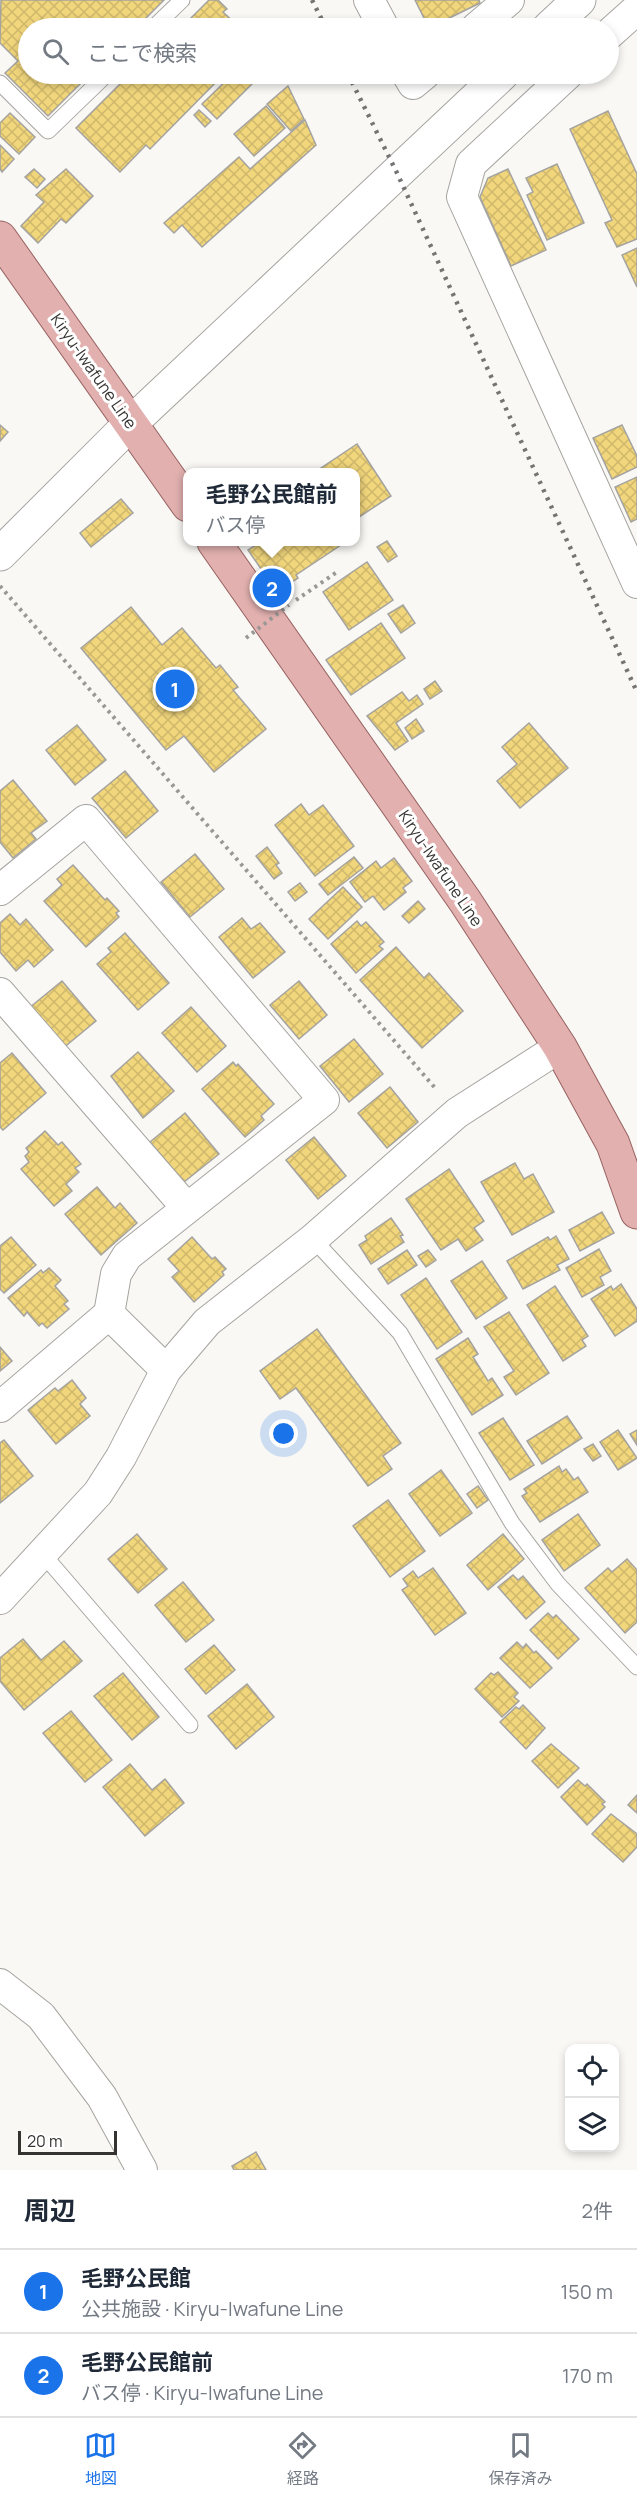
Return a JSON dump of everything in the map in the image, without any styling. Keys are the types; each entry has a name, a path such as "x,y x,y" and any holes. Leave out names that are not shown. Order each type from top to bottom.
{"main road":[{"name":"Kiryu-Iwafune Line","path":"0,237 183,498"},
{"name":"Kiryu-Iwafune Line","path":"217,546 465,901 625,1150 637,1212"}],"street":[{"path":"369,0 379,18"},
{"path":"488,18 509,0"},
{"path":"560,18 579,0"},
{"path":"619,26 637,9"},
{"path":"0,554 130,423 491,84"},
{"path":"557,84 471,164 462,197 637,583"},
{"path":"0,890 86,820 324,1100 127,1256 116,1274 109,1314 0,1407"},
{"path":"0,993 186,1207"},
{"path":"0,1599 98,1493 121,1457 166,1371 207,1322 313,1239 457,1113 560,1047"},
{"path":"109,1314 166,1371"},
{"path":"0,1984 41,2016 48,2025 102,2097 142,2170"}],"lane":[{"path":"163,18 182,0"},
{"path":"0,83 48,131 97,84"},
{"path":"313,1239 400,1333 512,1523 558,1584 637,1667"},
{"path":"42,1554 190,1725"}],"path":[{"path":"246,638 337,572"},
{"path":"0,586 457,1113"}],"building":[{"path":"1,0 164,0 146,18 18,18 18,61 0,43"},
{"path":"209,0 218,0 227,9 223,12 229,18 191,18"},
{"path":"415,0 479,0 480,3 449,18 424,18"},
{"path":"18,61 18,84 80,84 48,116 5,73"},
{"path":"120,84 214,84 150,149 146,145 120,172 76,128"},
{"path":"223,84 252,84 217,119 202,104"},
{"path":"288,86 304,119 291,131 267,104"},
{"path":"266,106 285,128 254,156 234,134"},
{"path":"199,110 211,121 205,127 194,115"},
{"path":"608,111 637,174 637,239 617,247 605,223 612,220 570,129"},
{"path":"10,113 35,137 19,154 0,136 0,123"},
{"path":"305,120 316,145 202,247 182,225 174,233 164,223 239,157 250,169"},
{"path":"0,145 14,159 2,172 0,169"},
{"path":"557,164 584,223 547,240 527,195 533,192 526,178"},
{"path":"34,169 45,179 37,188 25,177"},
{"path":"66,169 93,196 66,223 61,219 38,243 21,226 44,202 36,195"},
{"path":"508,169 546,250 511,266 480,197 488,178"},
{"path":"637,248 637,287 622,255"},
{"path":"0,425 8,432 0,441"},
{"path":"622,425 637,456 637,467 612,479 593,438"},
{"path":"357,444 391,496 360,516 360,468 321,468"},
{"path":"637,477 637,519 631,522 615,487"},
{"path":"121,499 133,513 91,547 80,533"},
{"path":"387,541 397,556 388,562 377,547"},
{"path":"254,546 340,546 296,575 298,578 277,592 248,550"},
{"path":"367,562 393,600 349,630 323,592"},
{"path":"403,605 415,623 401,633 388,614"},
{"path":"131,607 162,645 182,628 216,668 220,665 238,687 233,690 266,729 214,772 184,736 166,750 81,648"},
{"path":"381,623 405,658 351,695 326,660"},
{"path":"435,681 442,691 430,699 424,689"},
{"path":"402,692 409,701 417,695 423,704 396,723 408,741 395,750 367,716"},
{"path":"416,719 424,731 412,739 405,728"},
{"path":"529,723 568,768 520,808 497,781 517,764 502,747"},
{"path":"77,725 106,760 75,785 46,750"},
{"path":"125,771 158,811 126,838 92,798"},
{"path":"13,780 47,821 31,833 36,839 13,858 0,842 0,791"},
{"path":"301,804 309,815 323,805 354,846 315,876 275,825"},
{"path":"267,847 279,863 276,865 282,873 274,879 256,856"},
{"path":"195,854 224,889 190,917 161,882"},
{"path":"354,857 363,868 328,895 319,884"},
{"path":"394,858 412,881 403,888 406,892 384,910 373,896 365,902 350,882 376,861 381,868"},
{"path":"73,865 105,900 107,898 119,911 116,913 119,917 86,947 44,901 62,885 57,879"},
{"path":"300,883 307,892 295,901 288,892"},
{"path":"343,887 362,907 328,939 309,919"},
{"path":"418,901 425,909 409,923 402,916"},
{"path":"10,914 20,925 26,919 53,950 34,967 28,960 16,971 0,952 0,923"},
{"path":"242,918 251,929 260,923 285,952 253,978 219,937"},
{"path":"357,921 361,926 366,922 384,942 379,946 383,949 356,973 331,944"},
{"path":"125,933 169,983 138,1010 97,964 111,952 108,948"},
{"path":"396,947 424,978 429,973 463,1011 422,1048 360,980"},
{"path":"62,981 96,1021 62,1049 29,1008"},
{"path":"299,981 327,1015 299,1039 270,1005"},
{"path":"191,1007 226,1046 197,1072 162,1033"},
{"path":"354,1039 383,1074 349,1102 320,1066"},
{"path":"138,1052 174,1091 143,1118 111,1076"},
{"path":"12,1053 46,1093 3,1130 0,1127 0,1063"},
{"path":"233,1062 236,1066 238,1064 274,1104 261,1116 264,1120 245,1137 202,1089"},
{"path":"390,1087 418,1122 387,1148 358,1113"},
{"path":"185,1113 219,1154 184,1182 150,1142"},
{"path":"45,1131 58,1145 62,1142 81,1164 75,1168 79,1172 66,1184 72,1191 54,1206 21,1169 29,1162 25,1156 29,1152 26,1148"},
{"path":"314,1137 346,1176 318,1199 286,1160"},
{"path":"515,1163 524,1179 533,1174 554,1212 512,1235 481,1182"},
{"path":"449,1169 484,1221 474,1228 483,1240 466,1251 458,1239 441,1250 406,1199"},
{"path":"97,1187 115,1208 120,1203 137,1223 101,1255 65,1214"},
{"path":"602,1212 614,1233 580,1251 569,1230"},
{"path":"391,1218 403,1235 400,1236 404,1242 371,1264 359,1245 367,1240 365,1236"},
{"path":"556,1236 569,1259 557,1265 560,1270 523,1289 507,1261 548,1237 550,1240"},
{"path":"11,1237 36,1265 4,1293 0,1289 0,1246"},
{"path":"192,1237 212,1259 215,1257 226,1269 222,1272 224,1275 194,1302 172,1277 179,1271 168,1259"},
{"path":"599,1249 611,1271 600,1277 604,1285 582,1297 566,1268"},
{"path":"407,1250 417,1265 388,1284 378,1269"},
{"path":"428,1250 436,1260 426,1267 418,1256"},
{"path":"482,1261 507,1298 476,1319 451,1281"},
{"path":"49,1268 61,1280 55,1286 68,1301 64,1304 69,1309 47,1328 42,1323 39,1326 27,1312 24,1316 8,1298 41,1270 43,1273"},
{"path":"426,1278 462,1332 437,1349 401,1295"},
{"path":"621,1284 637,1309 637,1321 615,1336 591,1299 611,1286 613,1290"},
{"path":"555,1286 588,1336 582,1340 586,1346 563,1361 527,1305"},
{"path":"509,1312 549,1373 516,1395 504,1377 514,1371 484,1327"},
{"path":"317,1329 401,1443 383,1456 392,1469 368,1486 296,1388 280,1399 260,1371"},
{"path":"468,1338 478,1354 473,1357 488,1381 492,1378 503,1395 472,1415 436,1359"},
{"path":"0,1347 12,1361 0,1371"},
{"path":"72,1380 86,1398 80,1404 90,1416 56,1444 28,1410 55,1388 58,1391"},
{"path":"567,1416 582,1438 542,1464 527,1441"},
{"path":"503,1418 534,1465 510,1480 479,1433"},
{"path":"618,1430 637,1458 618,1470 600,1442"},
{"path":"637,1430 637,1445 630,1434"},
{"path":"4,1440 33,1476 0,1503 0,1443"},
{"path":"593,1444 601,1456 593,1461 584,1449"},
{"path":"559,1466 562,1472 566,1469 574,1480 578,1477 588,1492 540,1522 522,1496 527,1493 524,1489"},
{"path":"441,1470 472,1513 440,1536 409,1494"},
{"path":"478,1486 488,1500 477,1508 467,1494"},
{"path":"388,1500 425,1551 390,1577 353,1526"},
{"path":"578,1514 600,1545 564,1571 542,1540"},
{"path":"137,1534 167,1569 138,1593 108,1559"},
{"path":"503,1534 524,1559 488,1590 467,1565"},
{"path":"627,1559 637,1570 637,1622 625,1633 585,1588 608,1568 612,1572"},
{"path":"433,1568 466,1613 435,1635 402,1590 408,1586 403,1579 413,1571 418,1578"},
{"path":"513,1575 518,1580 523,1576 545,1602 526,1619 498,1587"},
{"path":"183,1582 214,1620 186,1642 155,1605"},
{"path":"548,1613 553,1618 556,1615 579,1639 558,1659 530,1630"},
{"path":"23,1639 41,1660 64,1641 82,1661 24,1710 0,1681 0,1658"},
{"path":"517,1642 523,1648 526,1644 534,1653 536,1651 552,1668 530,1688 500,1658"},
{"path":"214,1645 235,1670 206,1694 185,1669"},
{"path":"498,1672 518,1693 514,1697 519,1701 502,1717 475,1689 491,1673 494,1675"},
{"path":"123,1673 159,1717 132,1740 94,1696"},
{"path":"247,1684 274,1717 236,1749 208,1716"},
{"path":"523,1705 545,1728 526,1749 500,1722 516,1707 519,1709"},
{"path":"71,1711 112,1760 85,1782 43,1733"},
{"path":"551,1744 579,1768 558,1788 532,1761"},
{"path":"130,1764 152,1790 165,1779 184,1803 145,1836 103,1787"},
{"path":"578,1780 585,1786 587,1784 605,1802 602,1804 605,1807 587,1825 561,1797"},
{"path":"637,1795 637,1813 628,1805"},
{"path":"611,1814 637,1834 637,1847 623,1862 592,1834"},
{"path":"256,2152 266,2170 234,2170 232,2166"}],"railway":[{"path":"312,0 321,18"},
{"path":"353,84 397,173 637,692"}],"place":[{"name":"毛野公民館前","path":"272,588"},
{"name":"毛野公民館","path":"175,689"}]}
